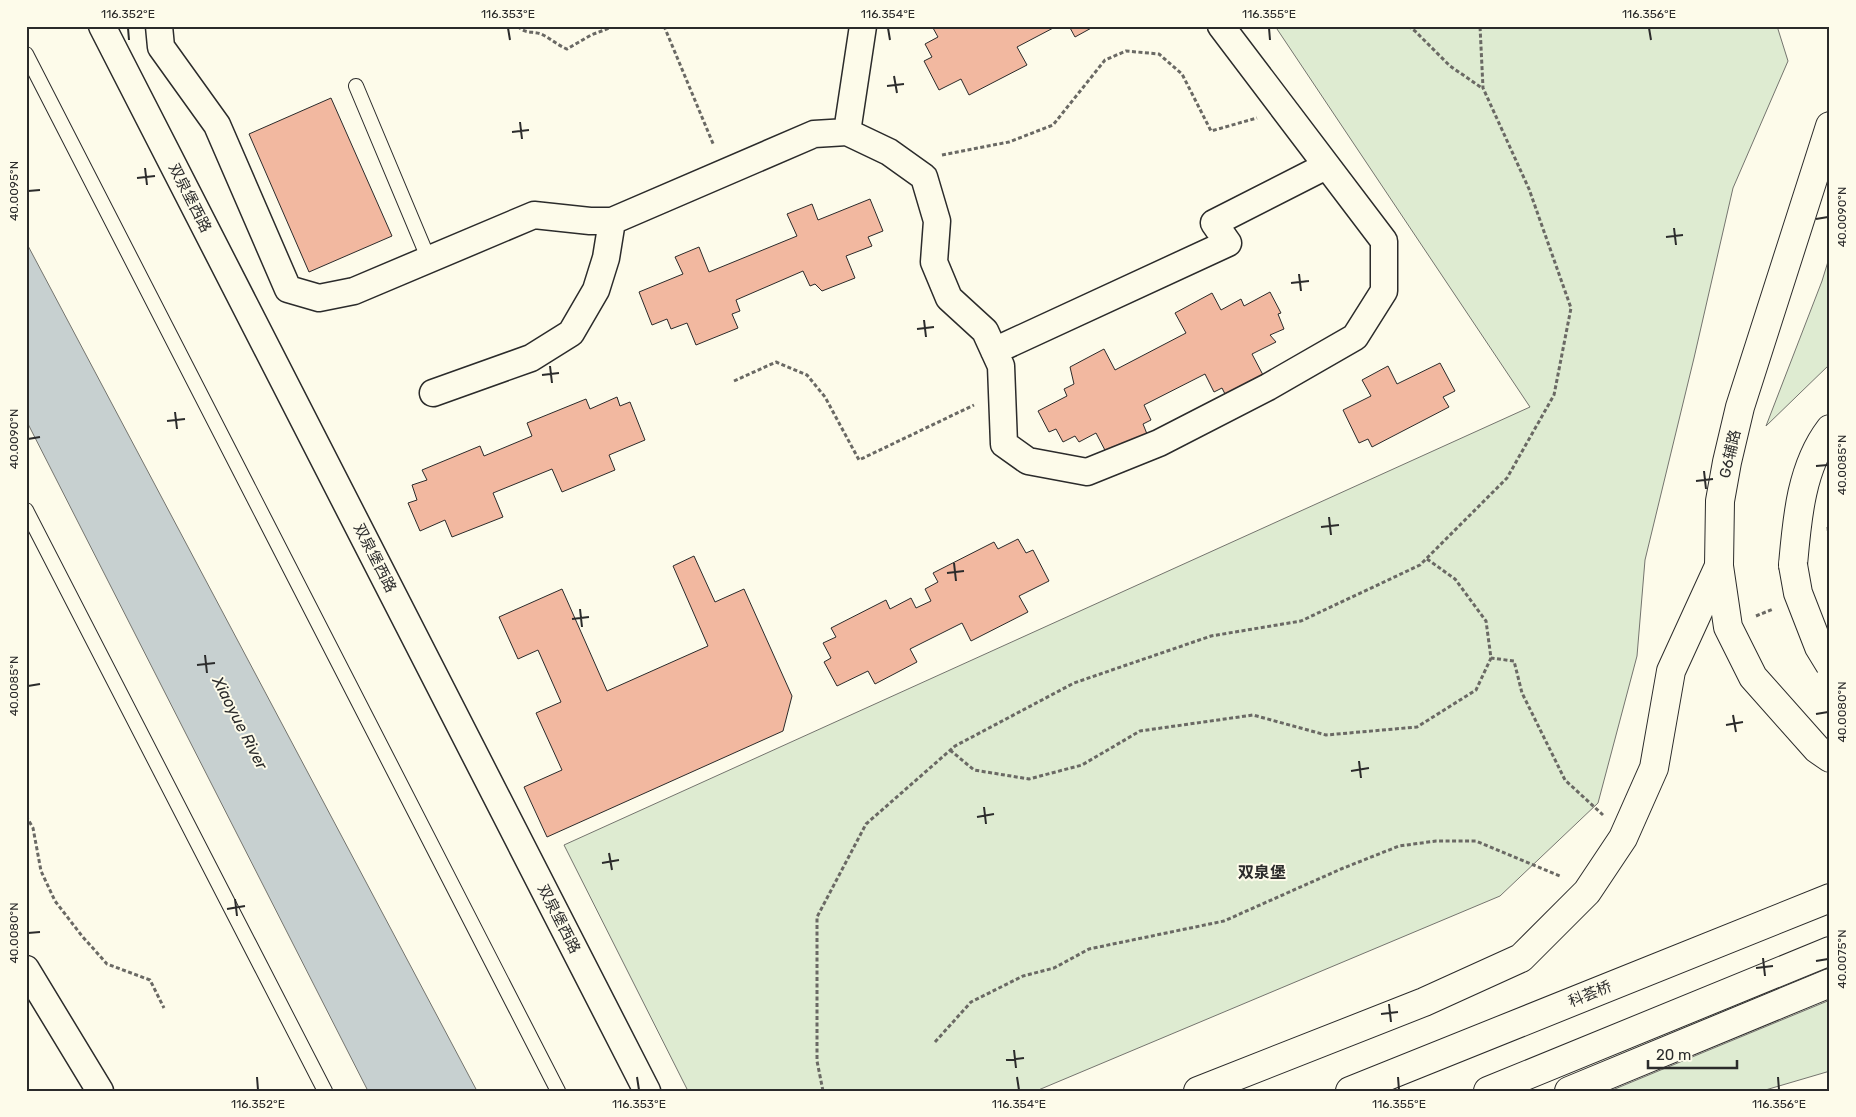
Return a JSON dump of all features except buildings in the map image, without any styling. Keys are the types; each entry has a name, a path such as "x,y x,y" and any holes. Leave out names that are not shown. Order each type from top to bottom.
{"main road":[{"name":"G6辅路","path":"1830,126 1738,416 1720,501 1719,566 1728,627 1753,677 1818,749 1830,758"},
{"path":"1830,429 1824,436 1804,480 1796,522 1793,565 1798,593 1819,647 1830,665"},
{"path":"1198,1091 1424,1002 1521,958 1587,892 1623,838 1654,768 1671,671 1719,566"},
{"name":"科荟桥","path":"1350,1091 1830,898"},
{"path":"1488,1091 1830,951"},
{"path":"1569,1091 1830,983"}],"street":[{"name":"双泉堡西路","path":"102,26 647,1091"},
{"path":"159,26 161,47 218,126 288,289 319,298 354,291 534,215 590,221 612,221 814,134 847,132 889,152 924,177 936,221 934,262 949,298 985,331 1001,366 1004,444 1028,461 1087,472 1158,443 1268,387 1355,337 1384,291 1384,241 1221,26"},
{"path":"847,132 863,26"},
{"path":"994,351 1228,243 1214,223 1326,166"},
{"path":"433,393 531,358 571,333 596,290 606,258 612,221"},
{"path":"26,970 100,1091"}],"lane":[{"path":"26,54 558,1091"},
{"path":"356,86 429,260"},
{"path":"26,510 325,1091"}],"path":[{"path":"518,26 522,31 542,34 557,45 567,49 591,35 615,26"},
{"path":"664,26 725,173"},
{"path":"1408,26 1450,66 1483,88"},
{"path":"823,1091 817,1061 817,917 866,824 955,746 1074,683 1211,636 1301,621 1420,565 1507,478 1554,395 1571,308 1528,189 1483,88 1480,26"},
{"path":"902,162 1009,142 1053,125 1105,60 1126,50 1159,54 1182,74 1211,130 1253,120 1280,104"},
{"path":"734,380 776,362 807,375 825,397 859,460 1001,391"},
{"path":"950,750 974,770 1029,778 1082,764 1140,731 1244,716 1254,715 1326,735 1417,727 1476,690 1491,658 1486,621 1455,579 1427,559"},
{"path":"1491,658 1514,661 1522,693 1565,780 1605,817"},
{"path":"26,816 32,828 40,871 55,901 107,964 150,980 164,1008"},
{"path":"935,1042 971,1002 1023,976 1054,968 1089,949 1224,921 1341,869 1399,846 1436,841 1476,841 1560,876"}],"green space":[{"path":"1275,26 1777,26 1788,61 1733,188 1645,560 1637,656 1598,803 1500,896 1036,1091 688,1091 564,845 1530,407"},
{"path":"1830,255 1830,364 1766,426 1822,281"},
{"path":"1830,1000 1830,1071 1762,1091 1610,1091"}],"water":[{"name":"Xiaoyue River","path":"26,242 477,1091 368,1091 26,420"}],"district":[{"name":"双泉堡","path":"1262,872"}]}
